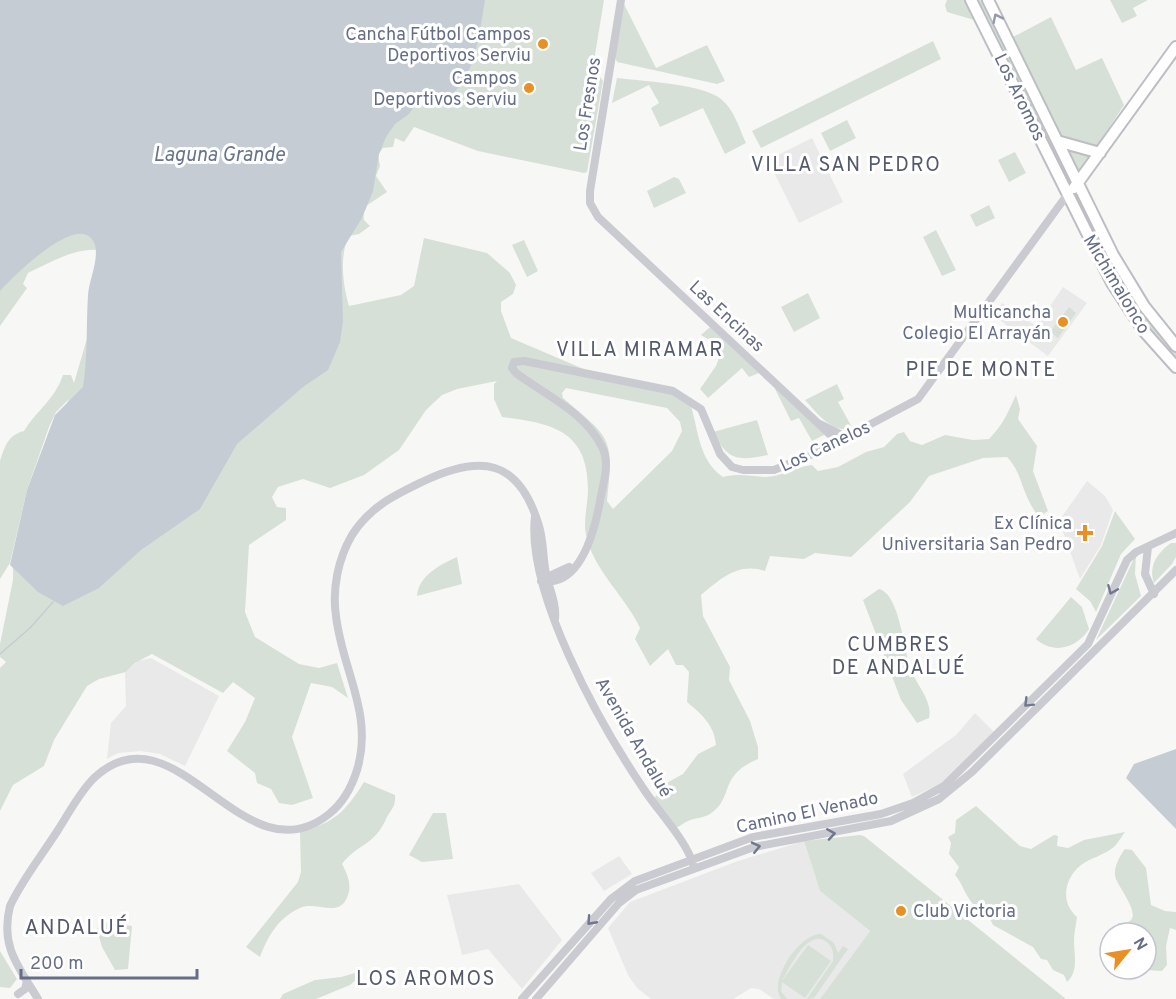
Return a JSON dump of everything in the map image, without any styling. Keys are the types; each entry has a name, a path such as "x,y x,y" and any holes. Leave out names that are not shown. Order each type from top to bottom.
{"main road":[{"name":"Los Aromos","path":"971,0 1068,195"},
{"name":"Los Aromos","path":"988,0 1077,184"},
{"name":"Los Canelos","path":"1068,195 1176,47"},
{"path":"1006,69 1019,63"},
{"path":"1057,141 1100,153"},
{"name":"Michimalonco","path":"1077,184 1125,275 1152,318 1176,346"},
{"name":"Michimalonco","path":"1068,195 1119,294 1143,330 1176,367"}],"street":[{"name":"Los Fresnos","path":"595,213 590,203 590,191 621,0"},
{"name":"Los Canelos","path":"545,579 563,575 586,551 594,532 605,473 604,451 598,439 574,413 516,374 512,368 515,361 673,391 701,409 720,454 732,467 743,470 774,470 842,440 908,406 922,395 1068,195"},
{"name":"Las Encinas","path":"595,213 818,424 842,440"},
{"name":"Avenida Andalué","path":"38,999 8,944 6,927 10,906 85,788 113,764 137,758 164,764 243,817 276,827 303,826 315,822 327,815 340,802 358,767 363,731 359,700 338,627 336,585 347,545 376,507 446,471 476,465 496,469 516,482 530,499 540,530 545,579"},
{"name":"Avenida Andalué","path":"535,516 534,539 556,610 555,619 578,672 616,744 693,863"},
{"name":"Camino El Venado","path":"536,999 622,899 636,890 753,837 881,814 929,795 960,772 1092,639 1125,562 1133,555 1176,533"},
{"path":"1148,547 1145,574 1154,594"},
{"path":"544,560 550,567 561,570"},
{"path":"545,579 575,565"},
{"name":"Camino El Venado","path":"522,999 621,889 635,881 754,847 880,824 934,803 972,772 1176,570"},
{"path":"1070,662 1090,655"},
{"path":"18,994 25,989 27,981"}],"shaded area":[{"path":"0,0 604,0 593,67 603,81 587,172 478,151 414,127 404,142 395,138 393,147 383,148 378,155 380,166 376,176 387,192 363,208 364,220 370,226 359,234 349,236 346,244 343,271 349,306 401,295 414,286 424,238 487,253 510,273 516,285 513,294 501,302 501,311 511,338 614,382 659,389 689,400 703,452 714,470 723,477 739,475 771,477 812,465 818,471 838,467 866,452 884,447 897,434 904,432 910,441 922,445 945,435 973,440 989,439 1002,423 1016,395 1020,409 1018,419 1037,446 1033,471 1048,511 1039,517 1029,501 1016,470 1007,457 983,458 929,476 910,502 851,557 815,553 804,559 770,556 765,571 747,569 731,573 701,595 703,616 730,667 729,680 750,721 758,747 758,759 745,766 731,780 718,808 708,815 690,820 676,828 654,799 663,785 683,774 698,754 716,745 715,738 706,720 687,702 689,672 683,665 676,665 668,649 650,666 635,639 640,628 637,622 595,559 585,530 588,489 586,469 581,454 574,442 551,427 536,422 502,417 494,399 494,384 497,381 457,389 442,395 426,410 399,450 364,475 330,488 303,479 278,487 272,497 277,507 286,508 286,520 249,545 245,612 255,637 299,664 319,668 337,663 348,698 332,687 311,683 292,737 313,798 292,805 279,803 271,789 257,783 255,773 227,751 245,722 255,698 233,682 223,693 152,654 135,663 126,672 99,679 87,686 54,740 44,766 13,785 0,811 0,668 6,662 0,657 0,644 13,580 13,554 31,484 69,399 56,412 49,427 27,490 10,563 0,579 0,461 8,442 14,435 24,431 51,398 63,375 71,375 74,383 93,318 105,251 75,252 28,273 23,284 27,288 0,326","holes":["566,388 667,408 680,422 682,431 672,451 613,509 607,501 610,463 606,440 591,422 563,398 562,393"]},
{"path":"947,0 965,0 974,20 947,12 945,5"},
{"path":"976,0 984,0 1067,171 1176,350 1176,362 1150,333 1123,292"},
{"path":"1110,0 1148,0 1133,8 1137,16 1122,23"},
{"path":"624,4 656,68 707,45 725,81 717,84 617,62 615,57"},
{"path":"1051,17 1076,70 1102,58 1124,105 1076,178 1013,37"},
{"path":"933,41 941,59 761,148 752,131"},
{"path":"617,78 672,84 712,94 726,103 746,143 725,154 703,108 660,127 651,108 659,103 649,85 612,103"},
{"path":"847,120 856,138 830,151 821,133"},
{"path":"812,138 843,202 799,223 768,160"},
{"path":"1015,152 1026,173 1009,182 998,160"},
{"path":"674,177 679,179 686,193 654,208 647,191"},
{"path":"989,205 995,218 976,227 970,215"},
{"path":"936,230 956,270 942,276 923,237"},
{"path":"524,240 538,271 527,277 512,245"},
{"path":"1063,287 1087,303 1048,356 993,315 1002,303 1033,324 1038,324"},
{"path":"808,293 820,318 794,332 781,307"},
{"name":"Multicancha Colegio El Arrayán","path":"1069,307 1076,313 1058,338 1050,332"},
{"path":"710,327 759,373 749,377 742,368 708,398 700,389 716,366 723,348 701,335"},
{"path":"837,384 844,399 838,402 853,429 838,428 832,425 805,400"},
{"path":"777,388 824,435 812,441 799,418 791,421 775,389"},
{"path":"757,420 768,455 749,458 735,457 724,449 713,432"},
{"name":"Ex Clínica Universitaria San Pedro","path":"1087,481 1105,496 1113,510 1101,545 1080,579 1059,521"},
{"path":"1115,511 1135,539 1121,554 1096,612 1090,601 1076,589 1102,546"},
{"path":"1171,543 1176,543 1176,557 1154,583 1152,571 1155,560"},
{"path":"1136,554 1135,574 1141,596 1096,640"},
{"path":"457,557 462,584 417,596 422,582 431,572"},
{"path":"879,589 886,593 897,612 908,662 929,706 929,718 917,723 901,700 863,600"},
{"path":"1071,597 1082,607 1089,629 1072,645 1058,648 1043,644 1036,639"},
{"path":"151,658 219,696 185,766 160,754 141,751 118,753 107,759 111,723 126,706 125,673 138,661"},
{"path":"975,713 995,733 945,782 912,797 903,774 956,735"},
{"path":"364,782 395,795 395,802 377,834 342,864 349,883 348,895 344,902 334,908 306,906 292,912 275,928 260,957 246,947 298,882 301,872 300,832 322,825 338,815"},
{"path":"976,806 1020,846 1031,849 1054,835 1058,836 1057,846 1068,848 1084,840 1125,832 1114,847 1081,865 1068,884 1066,898 1077,917 1074,968 1067,982 1064,975 1053,970 1047,960 1041,959 1033,947 993,925 989,917 968,897 955,875 959,867 949,854 951,843 948,837 955,833 956,820"},
{"path":"433,813 446,813 453,859 422,862 409,855"},
{"name":"Club Victoria","path":"860,835 1066,999 820,999 870,931 820,891 804,841"},
{"path":"804,841 820,891 870,931 820,999 774,999 759,989 751,988 733,999 651,999 637,988 628,975 608,928 630,902 738,861"},
{"path":"1125,849 1132,850 1146,868 1151,905 1165,911 1176,912 1176,930 1170,928 1166,946 1167,965 1162,971 1158,971 1158,921 1129,921 1132,918 1130,904 1115,875 1115,868"},
{"path":"619,856 632,874 604,891 591,873"},
{"path":"519,884 562,940 522,989 488,949 462,955 447,895"},
{"path":"101,922 132,926 128,969 115,970 102,947 97,930"},
{"path":"821,934 834,943 838,953 843,946 848,949 814,998 807,999 833,961 833,956 830,945 821,939 807,944 800,950 782,981 808,945 831,961 805,998 782,982 781,991 787,999 781,999 778,991 779,981 788,959 804,941"},
{"path":"0,951 17,979 10,988 0,987"},
{"path":"355,973 358,978 350,985 316,999 280,999 283,994 315,980"}],"water":[{"name":"Laguna Grande","path":"0,0 485,0 475,51 466,76 459,87 447,97 419,99 409,114 395,124 386,137 379,154 373,191 362,218 341,252 343,321 340,342 328,370 303,387 237,444 200,509 141,550 99,588 63,606 38,592 10,565 27,490 55,415 83,387 88,295 96,251 88,235 76,234 62,239 31,261 0,291"},
{"path":"1176,749 1176,829 1126,778 1134,764"}],"waterway":[{"path":"0,654 30,628 53,602"}],"place":[{"name":"Cancha Fútbol Campos Deportivos Serviu","path":"543,44"},
{"name":"Campos Deportivos Serviu","path":"529,88"},
{"name":"Multicancha Colegio El Arrayán","path":"1063,322"},
{"name":"Ex Clínica Universitaria San Pedro","path":"1085,533"},
{"name":"Club Victoria","path":"901,911"}],"district":[{"name":"VILLA SAN PEDRO","path":"846,164"},
{"name":"VILLA MIRAMAR","path":"640,349"},
{"name":"PIE DE MONTE","path":"981,369"},
{"name":"CUMBRES DE ANDALUÉ","path":"899,656"},
{"name":"ANDALUÉ","path":"77,927"},
{"name":"LOS AROMOS","path":"426,978"}]}
